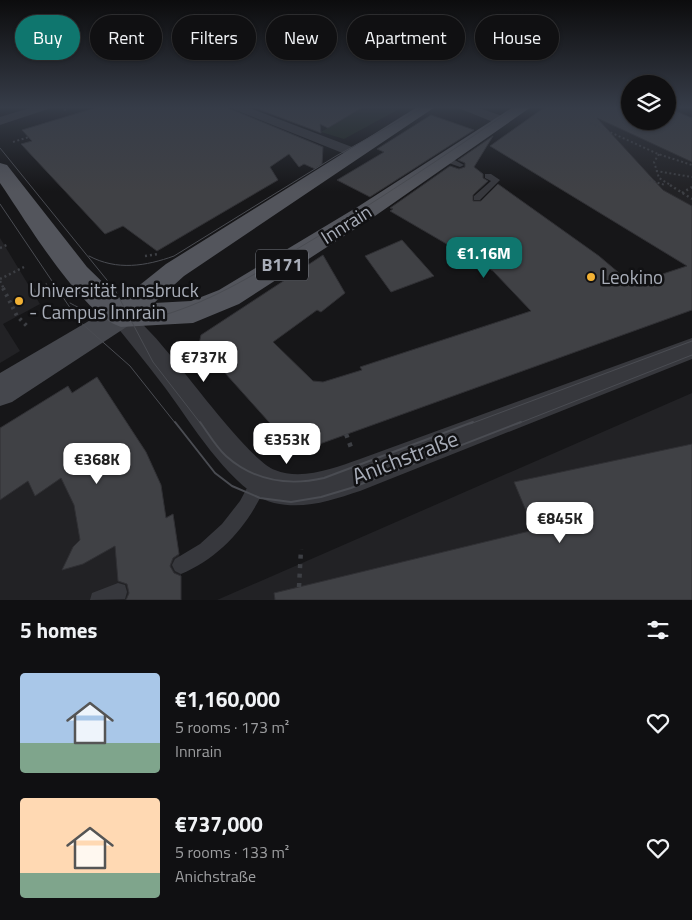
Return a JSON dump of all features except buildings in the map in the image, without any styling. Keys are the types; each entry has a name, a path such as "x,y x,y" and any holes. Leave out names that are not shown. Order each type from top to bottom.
{"main road":[{"name":"Innrain","path":"0,391 121,316 167,276 384,135"},
{"name":"Innrain","path":"121,316 193,312 229,297 367,211 453,162 486,135"},
{"path":"0,168 78,274 91,289 121,316"}],"street":[{"path":"308,135 355,153"},
{"name":"Anichstraße","path":"121,316 156,356 238,460 260,480 291,490 304,490 340,482 692,348"}],"lane":[{"path":"477,198 496,180 488,176"},
{"path":"181,564 201,556 218,542 253,497 260,480"},
{"path":"99,600 118,592"}],"path":[{"path":"622,135 659,154 678,157 692,165"},
{"path":"13,142 29,137"},
{"path":"659,154 654,162 655,171 666,185"},
{"path":"655,171 692,177"},
{"path":"649,180 657,184 666,185 692,199"},
{"path":"681,193 692,188"},
{"path":"0,248 9,244"},
{"path":"24,266 0,280 17,316 28,326"},
{"path":"33,292 47,284"},
{"path":"346,434 354,456"},
{"path":"299,587 300,549"}],"shaded area":[{"path":"331,135 351,135 344,139"},
{"path":"580,135 692,135 692,226"},
{"name":"Universität Innsbruck - Campus Innrain","path":"0,238 40,304 3,324 20,351 0,363"},
{"path":"97,377 146,452 161,485 166,517 173,514 181,565 181,600 0,600 0,430 68,386 73,393"},
{"path":"692,393 692,600 217,600"}],"tram line":[{"path":"89,256 110,264 121,265 142,264 174,256 336,156 374,135"},
{"path":"131,321 153,318 191,306 228,289 353,215 475,135"},
{"path":"0,148 115,290 131,321"},
{"path":"0,204 79,321 130,366 176,424"},
{"path":"70,303 100,316 131,321"},
{"path":"131,321 153,362 201,424"},
{"path":"470,424 692,341"},
{"path":"517,424 692,355"},
{"path":"175,422 215,473 232,486 260,498 291,502 321,497 351,488 521,422"},
{"path":"200,422 226,456 237,464 260,476 285,481 324,478 473,422"}],"place":[{"name":"Leokino","path":"591,277"},
{"name":"Universität Innsbruck - Campus Innrain","path":"19,301"}]}
